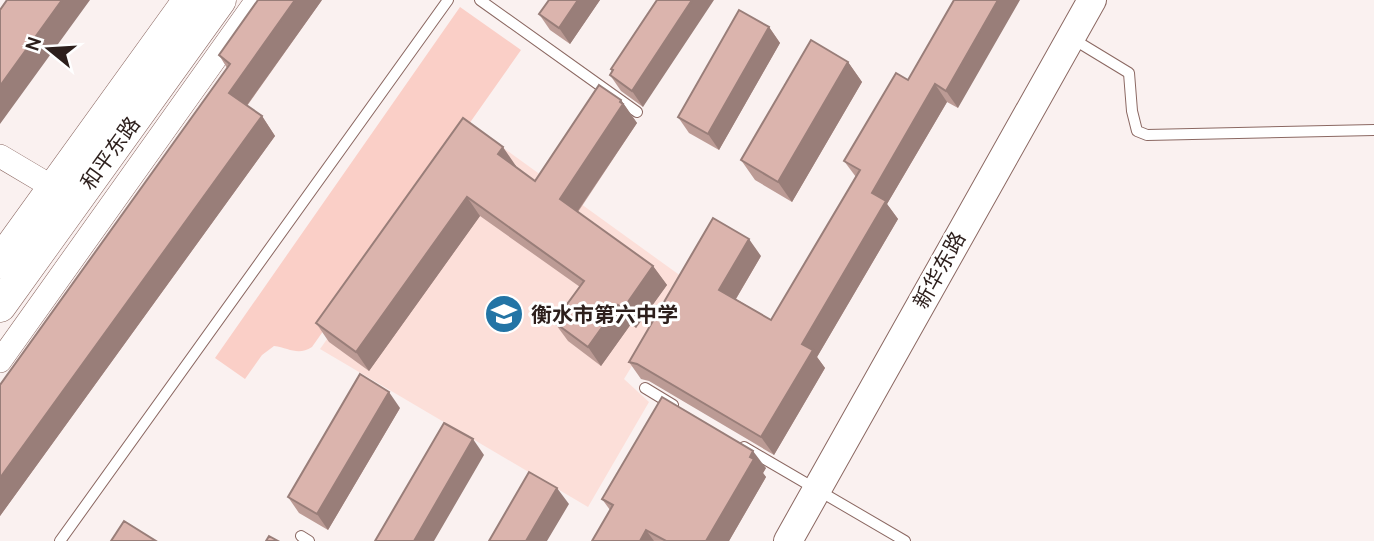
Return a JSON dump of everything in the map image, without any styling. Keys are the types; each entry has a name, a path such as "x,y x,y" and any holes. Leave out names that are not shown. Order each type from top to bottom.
{"main road":[{"name":"和平东路","path":"0,262 189,0"},
{"name":"和平东路","path":"0,306 220,0"}],"street":[{"path":"0,361 257,0"},
{"name":"新华东路","path":"788,541 1092,0"},
{"path":"0,156 54,188"}],"lane":[{"path":"60,541 449,0"},
{"path":"480,0 637,112"},
{"path":"1071,37 1129,73 1132,111 1137,131 1147,135 1374,130"},
{"path":"645,388 680,408"},
{"path":"737,442 905,541"}],"shaded area":[{"path":"460,7 521,50 312,347 298,351 274,346 262,355 245,379 215,358"},
{"name":"衡水市第六中学","path":"477,129 685,279 624,379 649,402 588,507 320,349"}],"building":[{"path":"7,0 62,0 0,86 0,10"},
{"path":"258,0 295,0 229,93 262,116 0,478 0,385 230,64 219,55"},
{"path":"549,0 578,0 559,28 539,14"},
{"path":"657,0 692,0 632,91 610,75 613,70 611,69"},
{"path":"954,0 998,0 946,91 935,84 872,193 886,201 802,344 813,350 761,437 637,364 629,362 713,218 749,239 719,290 771,320 860,170 844,161 896,73 908,80"},
{"path":"739,10 769,27 708,134 678,117"},
{"path":"811,40 848,62 778,182 741,160"},
{"path":"599,85 623,104 560,199 653,266 623,309 618,305 588,347 554,322 584,281 467,197 356,352 316,323 463,118 503,147 498,154 535,181"},
{"path":"360,374 389,392 317,514 288,497"},
{"path":"662,397 753,451 750,457 754,459 706,541 666,541 646,530 640,541 592,541 613,505 602,499"},
{"path":"444,423 473,439 414,541 375,541"},
{"path":"529,472 557,488 526,541 489,541"},
{"path":"124,521 156,541 111,541"}],"place":[{"name":"衡水市第六中学","path":"504,314"}]}
